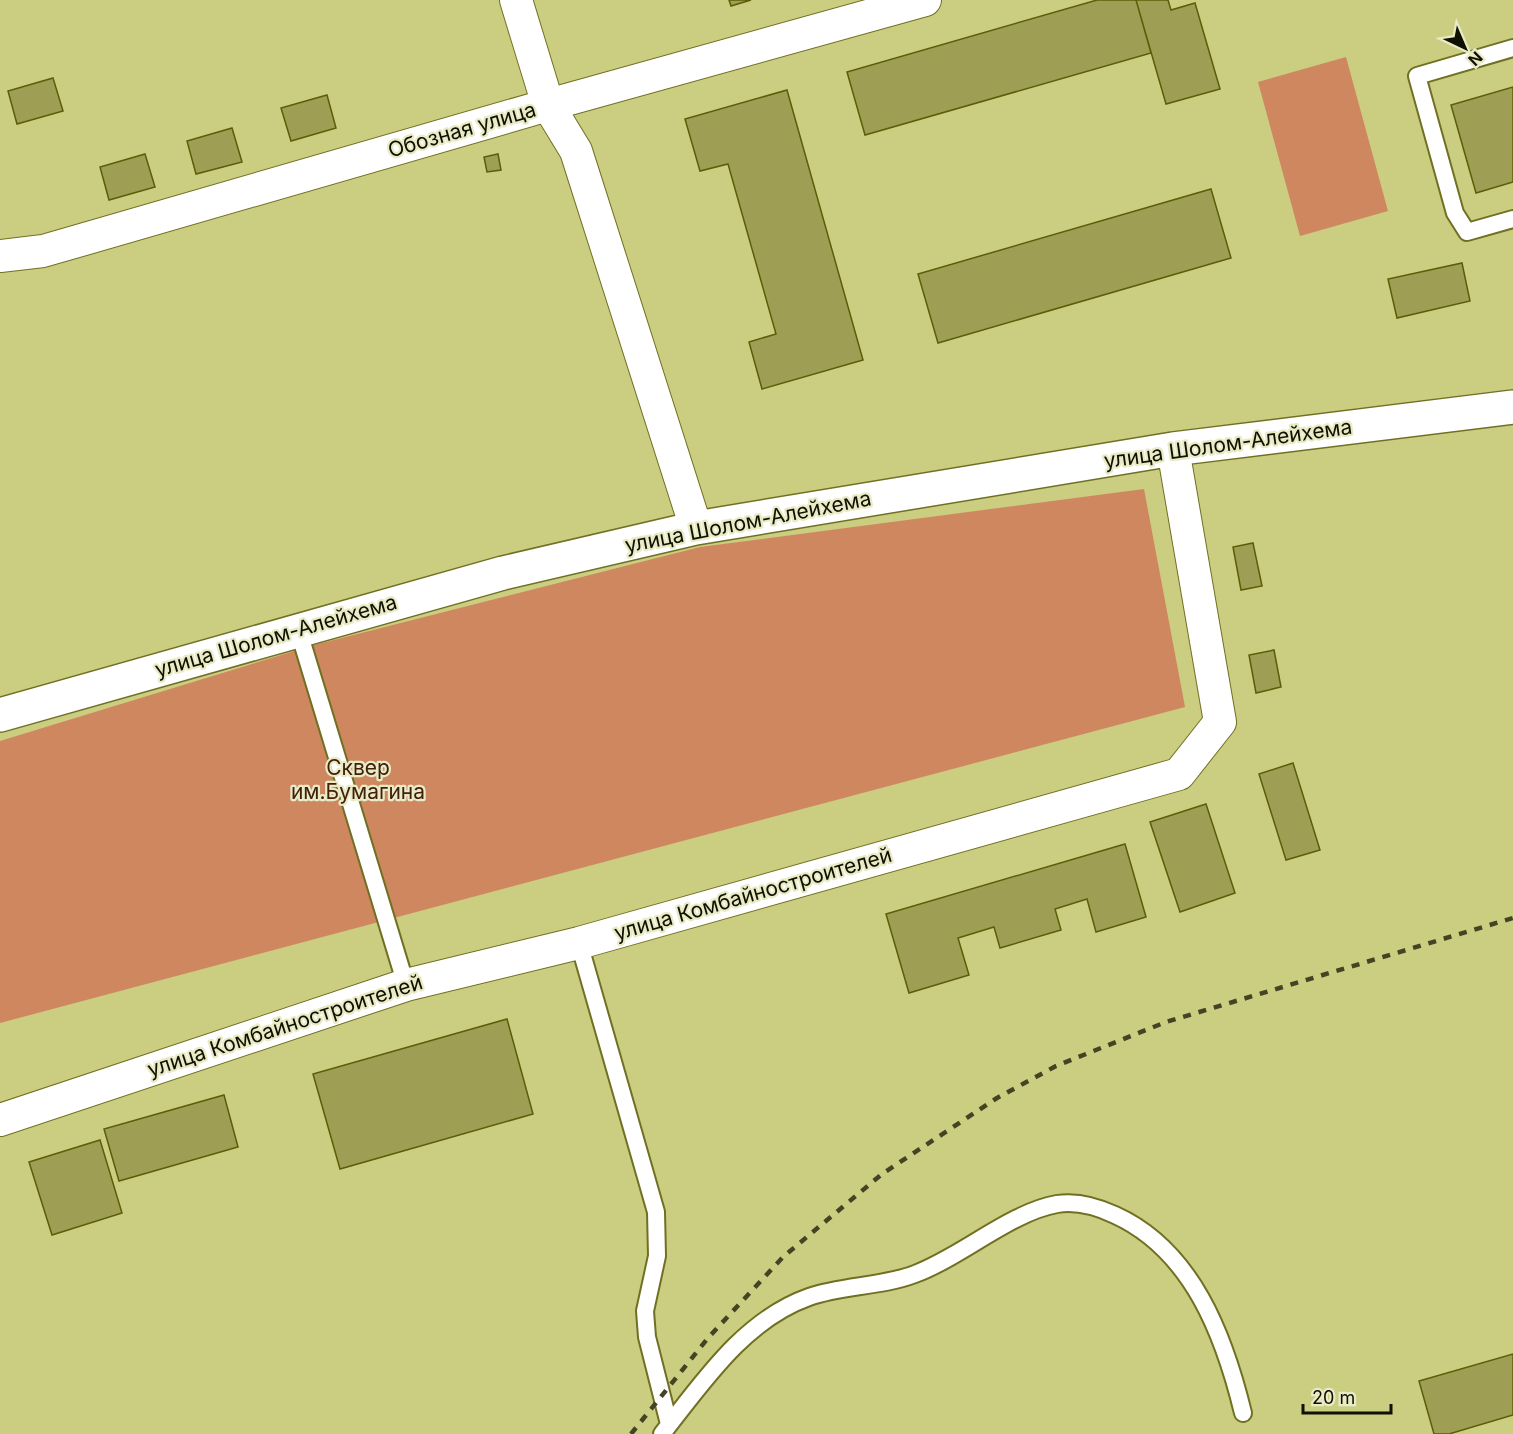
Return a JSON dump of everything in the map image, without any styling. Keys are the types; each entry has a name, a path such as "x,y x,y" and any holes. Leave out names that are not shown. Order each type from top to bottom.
{"main road":[{"name":"улица Шолом-Алейхема","path":"0,716 298,629 503,573 696,528 1173,449 1513,407"}],"street":[{"path":"516,0 548,105 576,150 696,528"},
{"name":"Обозная улица","path":"0,256 43,251 548,105 925,0"},
{"name":"улица Комбайностроителей","path":"0,1120 405,985 579,943 1179,774 1220,723 1173,449"}],"lane":[{"path":"1513,48 1417,76 1455,213 1467,232 1513,219"},
{"path":"298,629 405,985"},
{"path":"579,943 656,1212 657,1256 645,1311 646,1337 666,1429"},
{"path":"666,1429 729,1351 766,1318 810,1296 913,1275 935,1266 1021,1218 1058,1204 1082,1204 1105,1210 1148,1233 1165,1248 1193,1286 1211,1317 1233,1373 1244,1413"}],"green space":[{"path":"1346,57 1388,211 1300,236 1258,82"},
{"name":"Сквер им.Бумагина","path":"1144,489 1185,707 0,1023 0,741 314,645 700,547"}],"building":[{"path":"729,0 751,0 731,6"},
{"path":"1097,0 1136,0 1151,53 865,135 847,72"},
{"path":"1136,0 1168,0 1171,10 1195,3 1220,89 1166,104"},
{"path":"53,78 63,111 17,124 8,91"},
{"path":"1513,87 1513,182 1476,193 1451,105"},
{"path":"787,90 863,360 762,389 749,342 776,334 728,164 700,171 685,119"},
{"path":"327,95 336,128 291,141 281,108"},
{"path":"232,128 242,162 196,174 187,141"},
{"path":"145,154 155,187 109,200 100,167"},
{"path":"498,154 501,170 487,172 484,157"},
{"path":"1211,189 1231,258 938,343 918,274"},
{"path":"1462,263 1470,301 1397,318 1388,279"},
{"path":"1253,543 1262,586 1241,590 1233,547"},
{"path":"1274,650 1281,687 1256,693 1249,655"},
{"path":"1293,763 1320,850 1286,860 1259,774"},
{"path":"1206,804 1235,893 1180,912 1150,822"},
{"path":"1125,844 1146,917 1096,932 1087,899 1055,909 1061,930 1000,948 994,927 958,938 969,975 909,993 886,914"},
{"path":"507,1019 533,1114 340,1169 313,1074"},
{"path":"224,1095 238,1147 119,1181 104,1129"},
{"path":"100,1140 122,1213 52,1235 29,1162"},
{"path":"1513,1354 1513,1415 1449,1434 1434,1434 1419,1381"}],"railway":[{"path":"631,1434 708,1338 783,1257 882,1174 997,1098 1056,1066 1166,1022 1513,918"}]}
